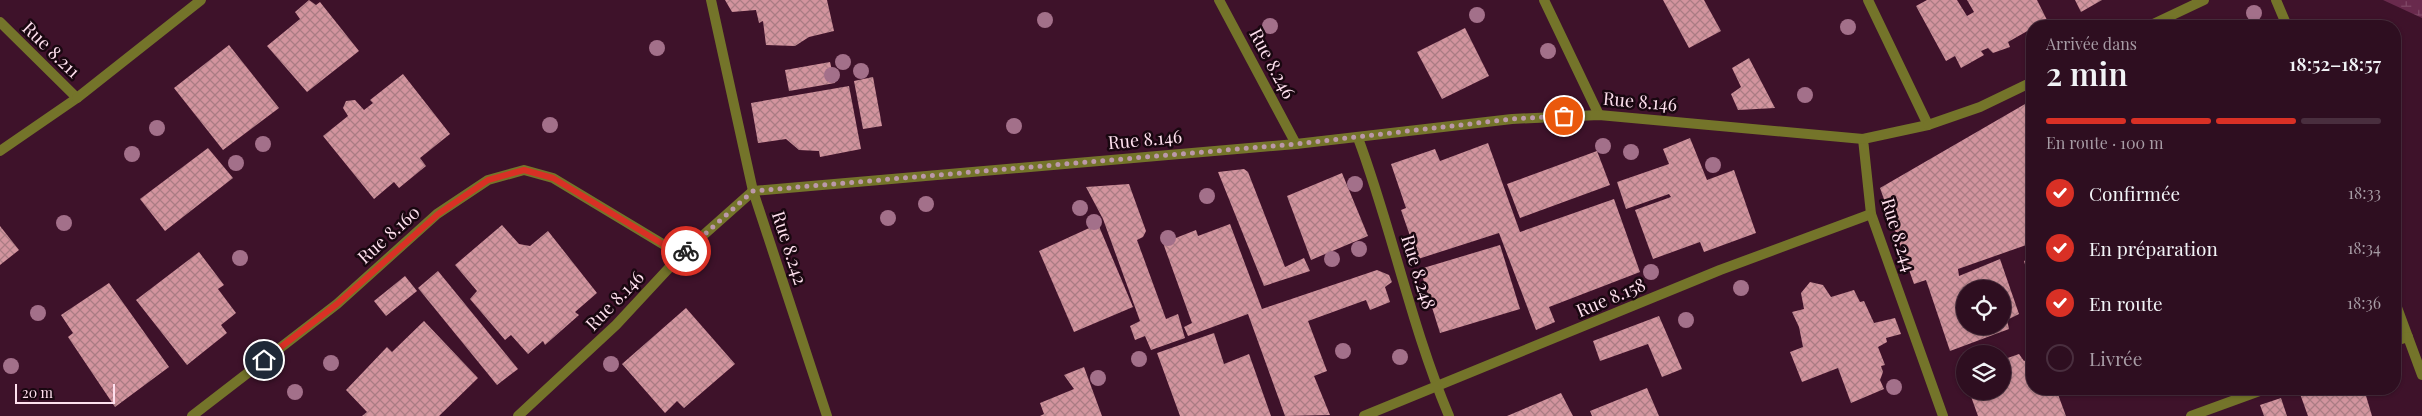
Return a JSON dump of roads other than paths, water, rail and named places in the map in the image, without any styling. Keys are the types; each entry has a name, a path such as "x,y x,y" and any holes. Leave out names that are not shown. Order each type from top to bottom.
{"street":[{"path":"77,98 202,0"},
{"name":"Rue 8.242","path":"711,0 753,191 827,416"},
{"name":"Rue 8.246","path":"1219,0 1296,144"},
{"path":"1544,0 1599,115"},
{"path":"1868,0 1928,125"},
{"path":"2162,20 2204,0"},
{"path":"2276,0 2284,20"},
{"name":"Rue 8.211","path":"0,22 77,98 0,151"},
{"path":"1863,139 1928,125 1980,107 2026,85"},
{"name":"Rue 8.146","path":"518,416 616,325 681,255 753,191 1296,144 1512,119 1599,115 1863,139"},
{"name":"Rue 8.248","path":"1358,138 1374,179 1395,257 1448,416"},
{"name":"Rue 8.244","path":"1863,139 1871,214 1943,416"},
{"name":"Rue 8.160","path":"192,416 337,304 438,214 488,180 524,170 553,178 681,255"},
{"name":"Rue 8.158","path":"1364,416 1720,270 1871,214"},
{"path":"2401,318 2422,375"},
{"path":"2401,339 2408,337"},
{"path":"2190,416 2248,395"}]}
